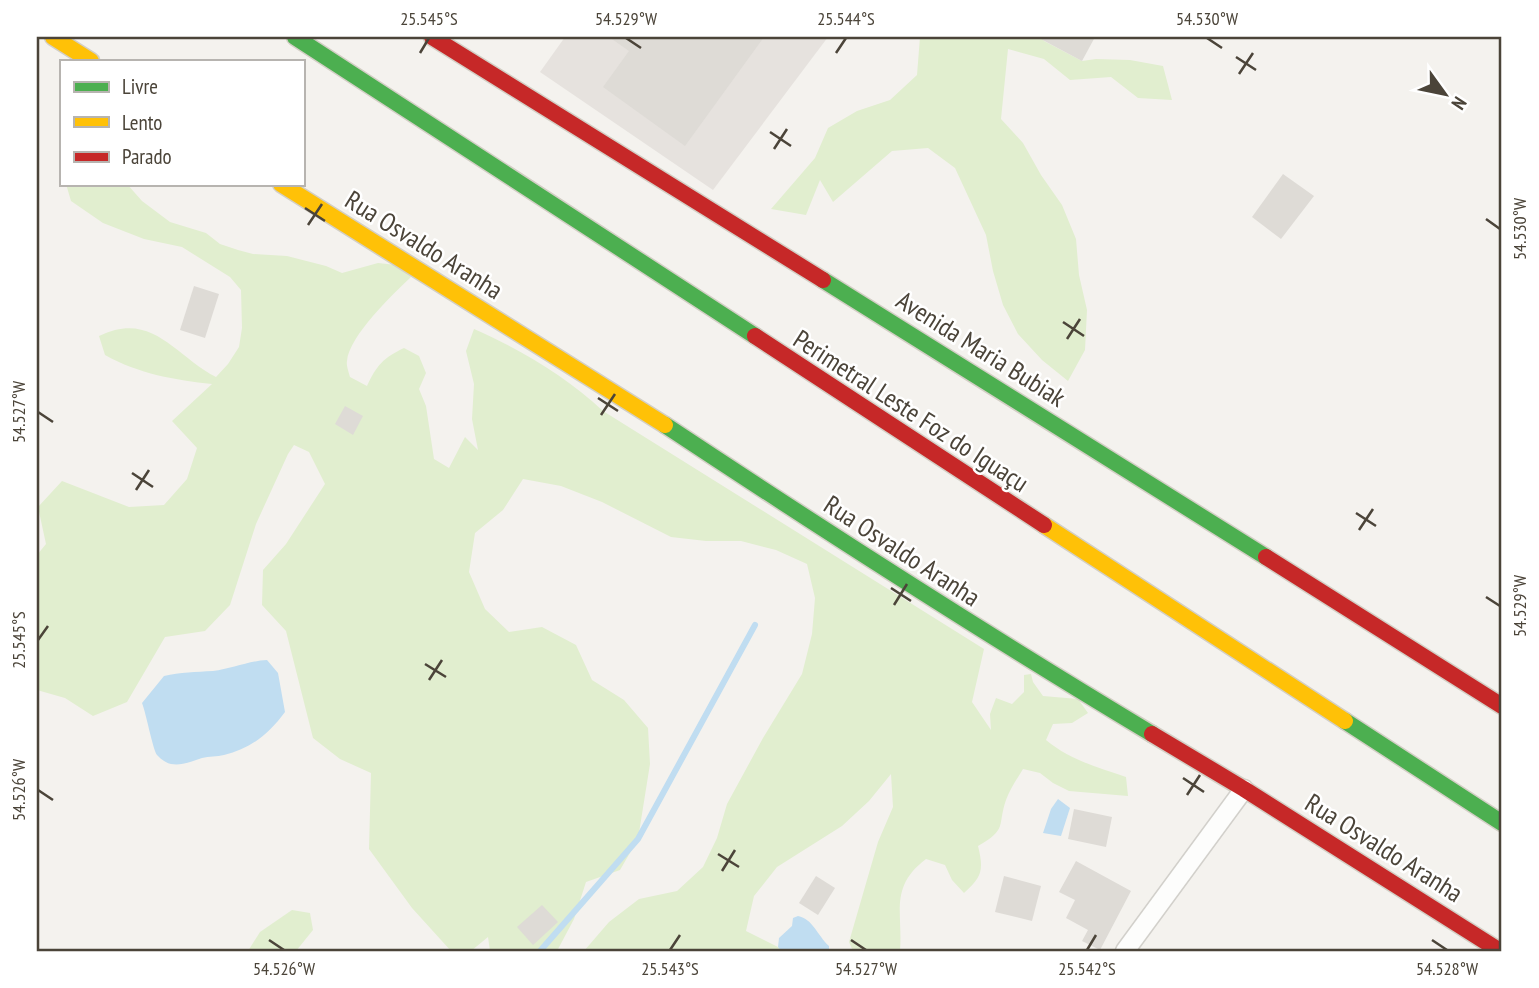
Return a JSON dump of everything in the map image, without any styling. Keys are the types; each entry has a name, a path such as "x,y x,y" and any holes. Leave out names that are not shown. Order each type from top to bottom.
{"main road":[{"path":"53,37 89,60"},
{"name":"Perimetral Leste Foz do Iguaçu","path":"295,37 1502,823"},
{"name":"Avenida Maria Bubiak","path":"432,37 1068,432 1502,706"},
{"name":"Rua Osvaldo Aranha","path":"284,186 610,388 844,544 1001,643 1244,789 1500,951"}],"street":[{"path":"1125,951 1244,789"}],"shaded area":[{"path":"565,37 828,37 713,190 540,72"}],"green space":[{"path":"920,37 1042,37 1044,41 1082,61 1130,60 1163,66 1172,100 1138,98 1111,77 1070,80 1044,59 1008,49 1001,119 1023,143 1062,205 1076,239 1079,275 1087,310 1085,350 1068,381 1042,360 1018,334 1003,305 986,235 955,168 928,148 892,151 833,202 820,180 806,215 771,209 815,158 828,128 857,111 890,100 917,75"},
{"path":"67,186 129,186 142,201 170,222 206,233 220,244 253,254 287,256 342,273 378,263 396,265 411,277 363,328 350,351 347,367 350,377 367,386 381,363 397,352 404,348 419,356 426,373 419,389 426,406 434,459 449,468 465,437 478,450 472,419 474,384 466,351 474,329 542,365 603,411 984,649 972,702 991,730 990,714 996,698 1012,704 1024,692 1024,675 1031,674 1043,696 1078,699 1088,713 1072,723 1053,724 1046,740 1074,758 1126,777 1128,796 1069,791 1040,773 1023,769 1008,796 998,831 978,846 980,873 964,893 952,880 945,865 926,859 914,869 902,890 900,901 900,951 853,951 849,942 878,842 893,807 891,774 869,801 842,826 777,867 754,896 746,931 781,951 584,951 609,922 639,899 677,891 703,867 717,838 727,804 802,674 812,634 815,598 807,564 776,550 741,541 671,537 602,502 561,486 523,479 503,510 475,533 469,572 485,609 509,632 542,627 576,645 592,680 624,700 648,728 650,764 638,839 620,870 586,882 574,919 557,951 490,951 488,937 471,951 451,951 412,908 369,849 371,773 340,759 313,738 286,631 262,605 263,570 286,544 325,484 309,452 294,445 288,454 256,524 230,605 205,631 165,637 127,702 93,716 65,698 37,690 37,555 46,544 38,507 62,481 129,507 164,505 187,479 197,448 172,421 212,384 157,375 118,362 105,355 99,336 118,329 134,328 148,332 162,338 216,377 239,347 242,328 241,290 230,277 182,247 144,239 103,223 71,201"},
{"path":"292,910 310,913 313,930 296,951 248,951 260,932"}],"water":[{"path":"267,660 278,673 285,712 266,734 251,745 221,756 173,764 157,755 142,703 164,676 220,670"},
{"path":"1058,799 1070,808 1061,836 1043,833 1051,809"},
{"path":"798,916 811,924 829,946 829,951 781,951 778,947 779,938 792,926 793,918"}],"building":[{"path":"609,37 764,37 685,146 603,87 629,51"},
{"path":"1037,37 1095,37 1082,61"},
{"path":"1283,174 1314,196 1281,239 1252,217"},
{"path":"194,286 219,294 205,338 180,330"},
{"path":"345,406 363,416 353,435 335,424"},
{"path":"1074,809 1112,817 1106,847 1068,839"},
{"path":"1076,861 1131,891 1100,950 1082,941 1088,930 1066,918 1075,900 1059,892"},
{"path":"816,876 835,888 818,915 799,903"},
{"path":"1004,876 1041,886 1032,921 995,912"},
{"path":"542,905 558,922 533,945 517,927"}],"waterway":[{"path":"540,951 638,839 755,625"}],"traffic: fast":[{"path":"295,37 755,336"},
{"path":"823,280 1266,557"},
{"path":"665,425 907,582 1152,734"},
{"path":"1345,721 1502,823"}],"traffic: slow":[{"path":"53,37 89,60"},
{"path":"284,186 665,425"},
{"path":"1044,525 1345,721"}],"traffic: jam":[{"path":"432,37 823,280"},
{"path":"755,336 1044,525"},
{"path":"1266,557 1502,706"},
{"path":"1152,734 1500,951"}]}
